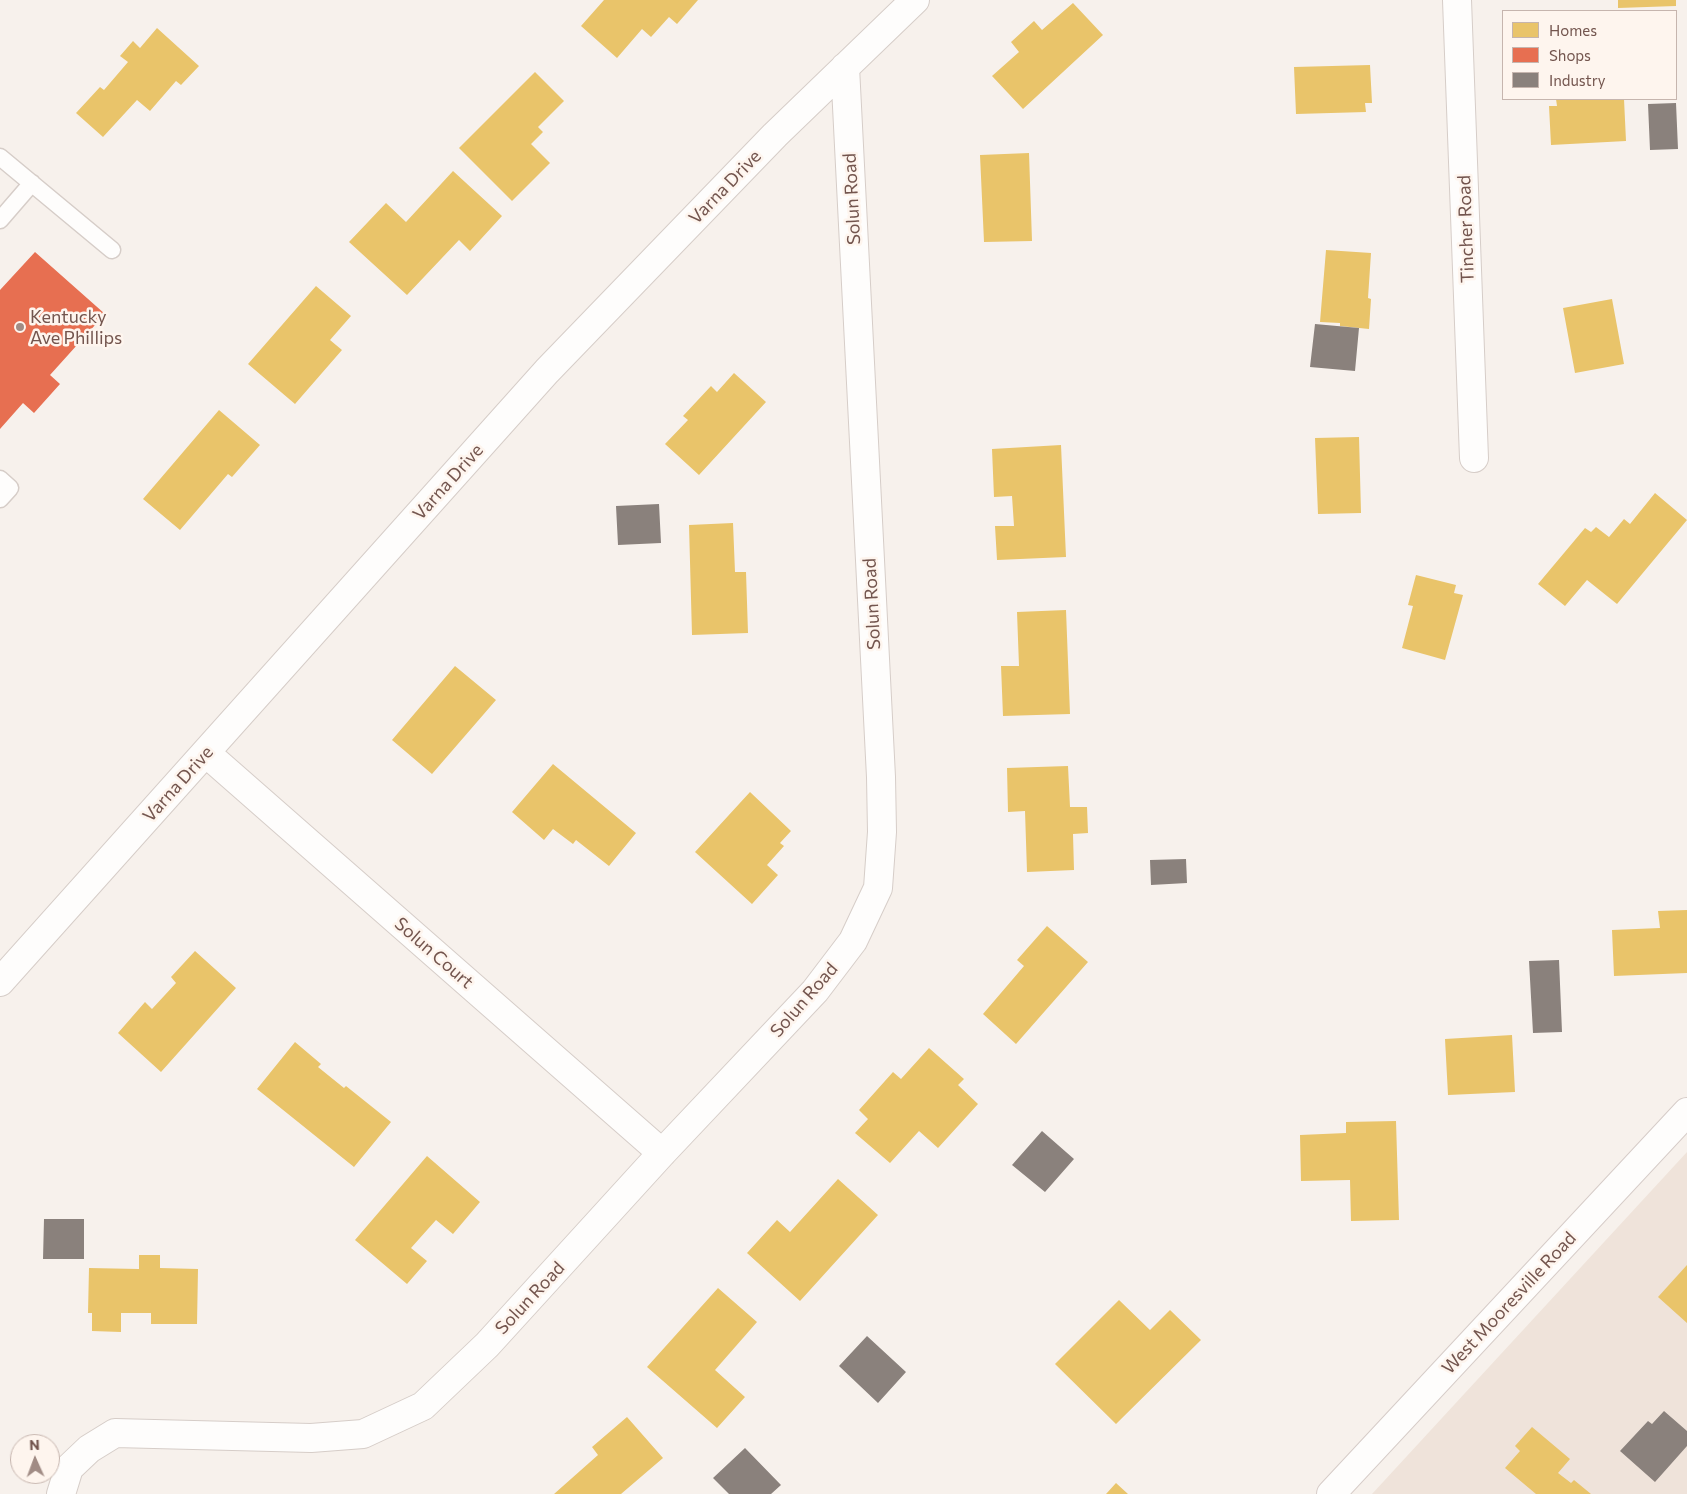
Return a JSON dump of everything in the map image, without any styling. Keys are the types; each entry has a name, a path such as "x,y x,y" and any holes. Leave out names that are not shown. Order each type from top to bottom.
{"street":[{"name":"Varna Drive","path":"0,982 547,371 768,142 915,0"},
{"name":"Tincher Road","path":"1457,0 1474,458"},
{"name":"Solun Road","path":"61,1494 69,1468 89,1449 115,1433 311,1438 363,1434 423,1406 487,1345 662,1153 815,991 853,941 878,888 882,832 881,777 845,67"},
{"name":"Solun Court","path":"206,753 662,1153"},
{"name":"West Mooresville Road","path":"1331,1494 1687,1112"}],"lane":[{"path":"0,157 112,250"},
{"path":"0,220 32,183"},
{"path":"0,479 10,488 0,500"}],"shaded area":[{"path":"1687,1152 1687,1494 1372,1494"}],"building: Homes":[{"path":"604,0 698,0 677,24 669,17 651,37 642,29 617,58 581,26"},
{"path":"1618,0 1676,0 1676,6 1618,8"},
{"path":"1073,3 1103,35 1023,109 992,76 1019,52 1011,42 1034,21 1042,30"},
{"path":"157,28 199,66 181,85 176,81 150,111 137,100 103,137 76,113 100,87 104,90 128,62 120,56 133,41 140,48"},
{"path":"1370,65 1372,103 1365,103 1366,112 1296,114 1294,67"},
{"path":"535,72 564,101 538,127 543,132 531,144 550,163 512,201 459,148"},
{"path":"1556,100 1624,100 1626,141 1551,145 1549,106 1557,106"},
{"path":"1029,153 1032,241 984,242 980,155"},
{"path":"453,171 502,216 470,251 459,240 407,295 349,242 386,203 406,222"},
{"path":"1326,250 1371,253 1368,298 1371,299 1369,329 1340,326 1340,323 1320,322"},
{"path":"316,286 351,316 330,340 342,350 295,404 248,364"},
{"path":"1612,299 1624,364 1575,373 1563,308"},
{"path":"734,373 766,402 699,475 665,444 688,420 683,416 711,386 717,392"},
{"path":"219,410 260,445 232,477 228,474 180,530 143,499"},
{"path":"1359,437 1361,513 1318,514 1315,438"},
{"path":"1061,445 1066,557 997,560 995,526 1014,526 1012,496 994,497 992,449"},
{"path":"1655,493 1687,520 1617,604 1587,580 1565,606 1538,584 1585,528 1591,532 1596,527 1609,537 1624,519 1630,524"},
{"path":"733,523 735,572 746,572 748,633 692,635 689,525"},
{"path":"1416,575 1456,585 1454,593 1463,595 1445,660 1402,648 1413,606 1408,605"},
{"path":"1066,610 1070,714 1003,716 1001,666 1019,666 1017,612"},
{"path":"455,666 496,700 432,774 392,740"},
{"path":"553,764 636,833 609,866 576,840 573,844 553,829 544,840 512,812"},
{"path":"1068,766 1070,807 1087,807 1088,833 1073,834 1074,870 1027,872 1025,811 1008,812 1007,768"},
{"path":"750,792 791,831 780,843 784,846 767,865 778,875 752,904 695,852"},
{"path":"1687,910 1687,973 1614,976 1612,930 1660,928 1658,911"},
{"path":"1047,926 1088,962 1016,1044 983,1014 1024,966 1017,960"},
{"path":"195,951 236,988 161,1072 118,1033 145,1002 152,1009 176,983 171,977"},
{"path":"1512,1035 1515,1092 1448,1095 1445,1039"},
{"path":"295,1042 321,1064 318,1067 344,1088 346,1086 391,1122 354,1167 257,1089"},
{"path":"929,1048 964,1079 958,1085 978,1104 938,1148 919,1131 890,1163 855,1133 868,1119 859,1110 893,1072 901,1079"},
{"path":"1396,1121 1399,1220 1351,1221 1350,1180 1301,1181 1300,1135 1346,1133 1346,1122"},
{"path":"427,1156 480,1202 453,1234 436,1220 411,1248 427,1261 407,1284 355,1240"},
{"path":"838,1179 878,1215 800,1301 747,1253 777,1220 790,1232"},
{"path":"139,1255 160,1255 160,1268 198,1269 197,1324 151,1324 151,1313 121,1313 121,1332 92,1331 92,1313 88,1313 89,1268 139,1269"},
{"path":"1687,1265 1687,1323 1658,1297"},
{"path":"718,1288 757,1322 715,1370 745,1397 717,1428 647,1367"},
{"path":"1119,1300 1150,1330 1170,1310 1201,1340 1116,1424 1055,1364"},
{"path":"627,1417 663,1458 621,1494 554,1494 598,1455 592,1447"},
{"path":"1532,1427 1570,1459 1558,1473 1571,1483 1574,1480 1591,1494 1536,1494 1505,1468 1520,1451 1515,1446"},
{"path":"1116,1483 1128,1494 1106,1494"}],"building: Shops":[{"path":"35,252 105,314 50,375 60,384 34,413 23,403 0,429 0,290"}],"building: Industry":[{"path":"1676,103 1678,149 1650,150 1648,104"},
{"path":"1315,324 1359,328 1355,371 1310,367"},
{"path":"659,504 661,543 618,545 616,506"},
{"path":"1186,859 1187,883 1151,885 1150,860"},
{"path":"1559,960 1562,1032 1533,1033 1529,961"},
{"path":"1042,1131 1074,1159 1045,1192 1012,1165"},
{"path":"44,1219 84,1219 84,1259 43,1259"},
{"path":"867,1336 906,1372 878,1403 839,1366"},
{"path":"1664,1411 1687,1431 1687,1446 1655,1482 1620,1451 1648,1421 1652,1424"},
{"path":"745,1448 781,1485 771,1494 729,1494 713,1478"}],"place":[{"name":"Kentucky Ave Phillips","path":"20,327"}]}
